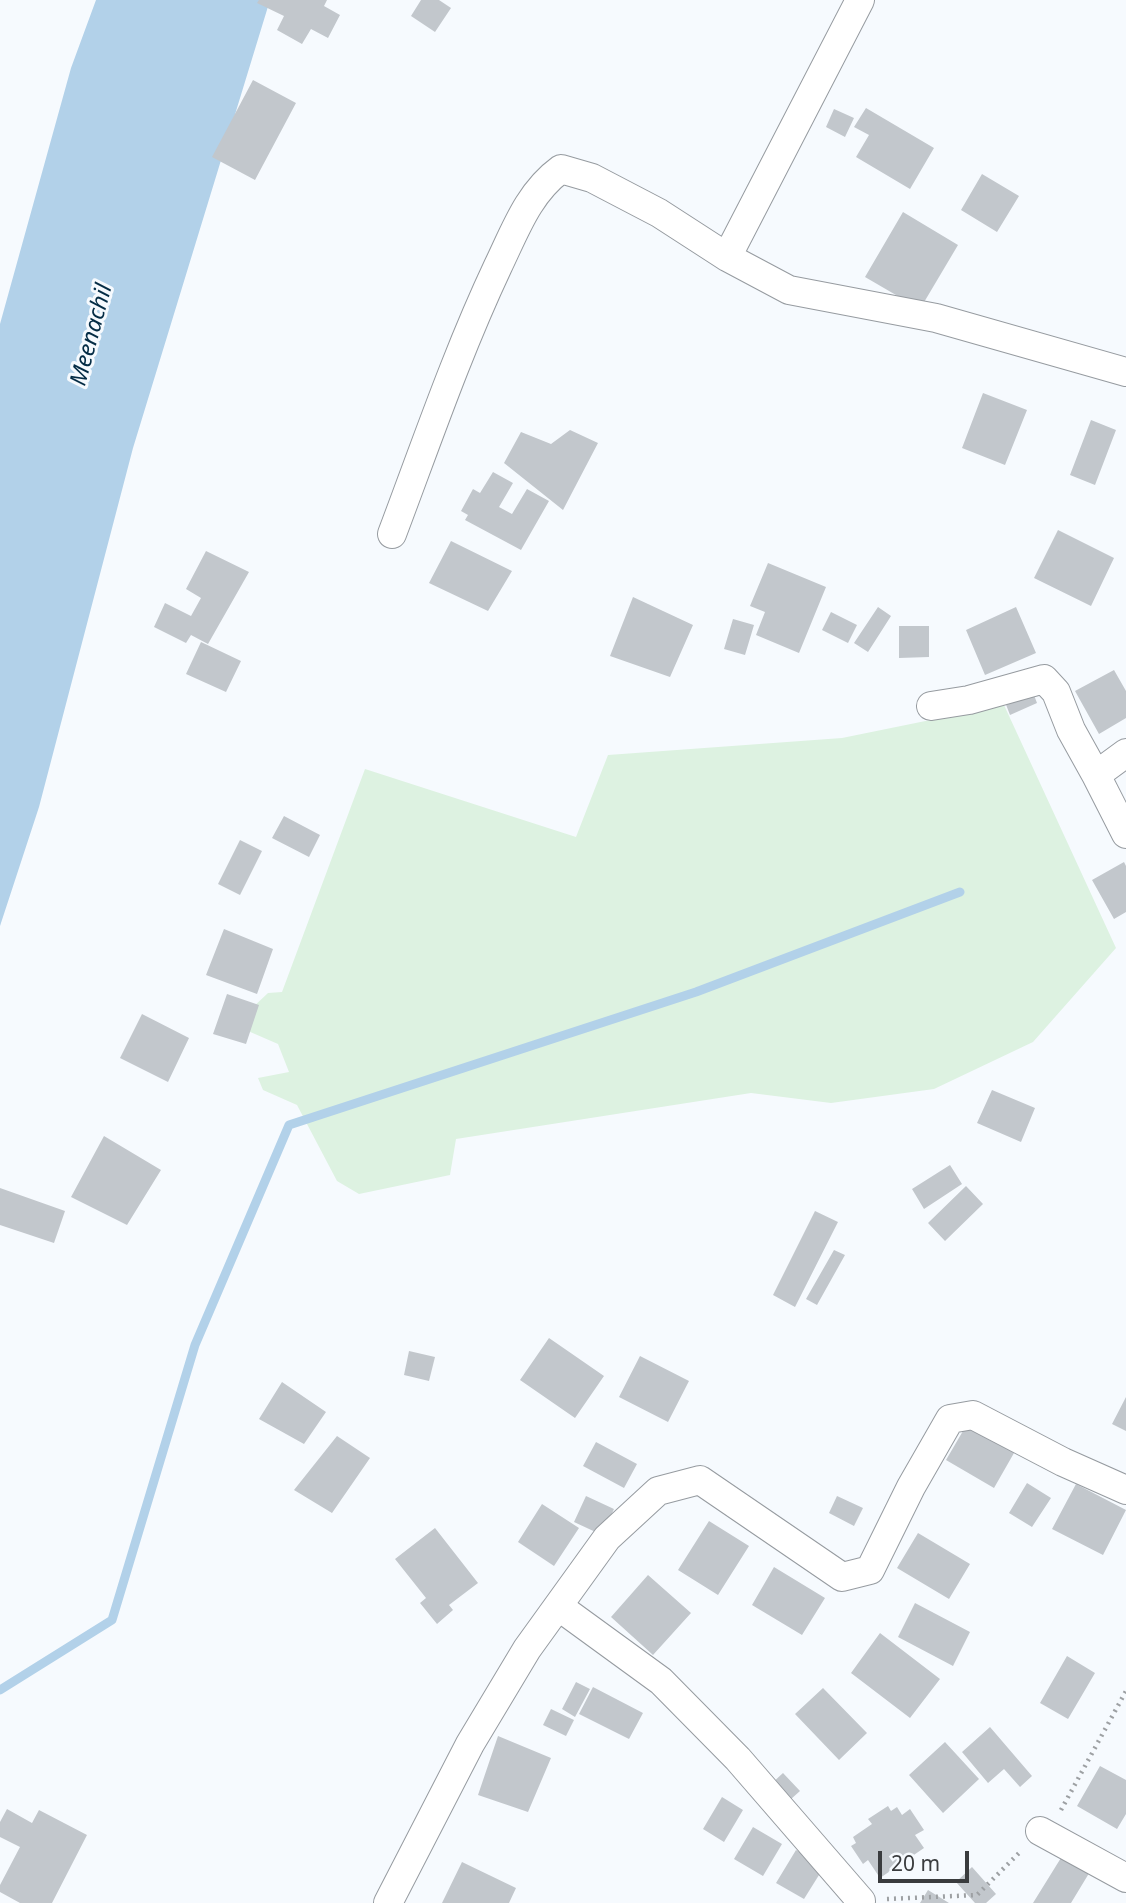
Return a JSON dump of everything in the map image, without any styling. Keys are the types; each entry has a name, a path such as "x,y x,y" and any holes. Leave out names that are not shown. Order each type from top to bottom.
{"street":[{"path":"727,257 860,0"},
{"path":"392,534 467,333 528,203 550,177 561,169 592,178 659,213 727,257 789,290 936,318 1126,372"},
{"path":"931,706 969,700 1044,679 1056,692 1071,730 1126,834"},
{"path":"1096,775 1126,753"},
{"path":"388,1903 470,1744 527,1648 607,1538 658,1491 700,1480 842,1577 870,1570 911,1487 950,1419 973,1415 1063,1462 1126,1490"},
{"path":"558,1606 661,1681 738,1759 861,1901"},
{"path":"1040,1831 1126,1878"}],"green space":[{"path":"1004,705 1116,948 1033,1042 934,1089 831,1103 751,1093 456,1139 450,1175 359,1194 337,1181 297,1105 263,1090 258,1078 289,1072 278,1044 248,1031 250,1010 268,993 282,992 365,769 576,837 608,755 842,738"}],"water":[{"name":"Meenachil","path":"96,0 270,0 133,448 39,807 0,926 0,324 71,68"}],"building":[{"path":"259,0 327,0 324,6 340,15 328,38 311,29 302,44 277,30 284,16 257,3"},
{"path":"421,0 439,0 451,8 435,32 411,16"},
{"path":"253,80 296,103 255,180 212,157"},
{"path":"866,108 934,148 910,189 856,157 869,135 854,127"},
{"path":"834,109 854,118 845,137 826,127"},
{"path":"982,174 1019,196 997,232 961,210"},
{"path":"903,212 958,245 920,309 865,277"},
{"path":"983,393 1027,410 1005,465 962,448"},
{"path":"1091,420 1116,430 1095,485 1070,475"},
{"path":"570,430 598,443 563,510 504,463 521,432 551,444"},
{"path":"493,472 513,483 499,507 512,514 527,489 549,501 521,550 465,520 468,515 461,511 473,489 480,493"},
{"path":"1058,530 1114,558 1091,606 1034,578"},
{"path":"451,541 512,571 488,611 429,583"},
{"path":"206,551 249,572 208,644 191,635 186,643 154,627 165,603 191,616 201,598 186,589"},
{"path":"768,563 826,587 799,653 756,635 765,612 750,606"},
{"path":"633,597 693,625 670,677 610,656"},
{"path":"878,607 891,616 868,652 854,643"},
{"path":"1016,607 1036,653 985,675 966,630"},
{"path":"831,612 857,625 848,643 822,630"},
{"path":"733,619 754,625 745,655 724,649"},
{"path":"899,626 929,626 929,657 899,658"},
{"path":"201,642 241,661 226,692 186,674"},
{"path":"1114,670 1126,691 1126,718 1099,734 1075,691"},
{"path":"1029,682 1037,703 1010,715 1002,694"},
{"path":"284,816 320,835 309,857 272,838"},
{"path":"240,840 262,851 240,895 218,884"},
{"path":"1124,862 1126,912 1114,919 1092,880"},
{"path":"224,929 273,949 257,994 206,975"},
{"path":"227,994 259,1005 246,1044 213,1034"},
{"path":"142,1014 189,1038 168,1082 120,1058"},
{"path":"992,1090 1035,1108 1021,1142 977,1123"},
{"path":"104,1136 161,1170 127,1225 71,1197"},
{"path":"950,1165 962,1184 924,1209 912,1189"},
{"path":"966,1186 983,1204 945,1241 928,1223"},
{"path":"0,1188 65,1211 54,1243 0,1225"},
{"path":"815,1211 838,1222 795,1307 773,1295"},
{"path":"834,1250 845,1255 817,1305 806,1299"},
{"path":"549,1338 604,1376 575,1418 520,1380"},
{"path":"409,1351 435,1357 429,1381 404,1375"},
{"path":"640,1356 689,1381 668,1422 619,1397"},
{"path":"282,1382 326,1412 304,1444 259,1419"},
{"path":"1126,1397 1126,1431 1112,1424"},
{"path":"970,1419 1018,1446 994,1488 946,1460"},
{"path":"337,1436 370,1458 332,1513 294,1490"},
{"path":"596,1442 637,1464 624,1488 583,1466"},
{"path":"1027,1483 1051,1498 1032,1527 1009,1513"},
{"path":"1076,1484 1126,1510 1103,1555 1052,1529"},
{"path":"586,1496 614,1509 602,1535 574,1522"},
{"path":"837,1496 863,1508 854,1526 829,1513"},
{"path":"542,1504 579,1528 554,1566 518,1542"},
{"path":"709,1521 749,1546 718,1595 678,1570"},
{"path":"435,1528 478,1583 449,1605 453,1610 437,1624 420,1603 426,1598 395,1559"},
{"path":"918,1533 970,1564 949,1599 897,1568"},
{"path":"774,1567 825,1598 802,1635 752,1605"},
{"path":"648,1575 691,1613 653,1655 611,1617"},
{"path":"915,1603 970,1632 953,1666 898,1637"},
{"path":"880,1633 940,1679 910,1718 851,1673"},
{"path":"1067,1656 1095,1673 1068,1719 1040,1703"},
{"path":"576,1682 590,1689 575,1717 562,1709"},
{"path":"593,1687 643,1713 629,1739 579,1714"},
{"path":"823,1688 867,1733 839,1760 795,1714"},
{"path":"551,1709 574,1720 566,1736 543,1725"},
{"path":"990,1727 1032,1776 1020,1787 1004,1769 988,1783 962,1752"},
{"path":"498,1736 551,1758 528,1812 478,1795"},
{"path":"945,1742 979,1779 943,1813 909,1775"},
{"path":"1100,1766 1126,1780 1126,1814 1117,1829 1077,1806"},
{"path":"783,1773 800,1791 772,1816 756,1798"},
{"path":"722,1797 743,1810 724,1842 703,1829"},
{"path":"888,1806 891,1811 897,1807 902,1815 910,1809 924,1830 915,1835 924,1848 880,1878 868,1860 863,1864 851,1846 856,1843 853,1837 872,1824 868,1819"},
{"path":"7,1809 32,1823 39,1810 87,1835 52,1903 20,1903 0,1892 0,1885 20,1847 0,1837 0,1822"},
{"path":"753,1827 782,1844 763,1876 734,1859"},
{"path":"796,1850 824,1867 804,1899 776,1883"},
{"path":"1064,1853 1091,1870 1071,1903 1033,1903"},
{"path":"462,1862 516,1888 509,1903 442,1903"},
{"path":"972,1867 996,1894 986,1903 975,1903 956,1882"},
{"path":"928,1890 949,1903 920,1903"}],"waterway":[{"path":"0,1690 112,1620 195,1345 289,1125 696,992 960,892"}]}
